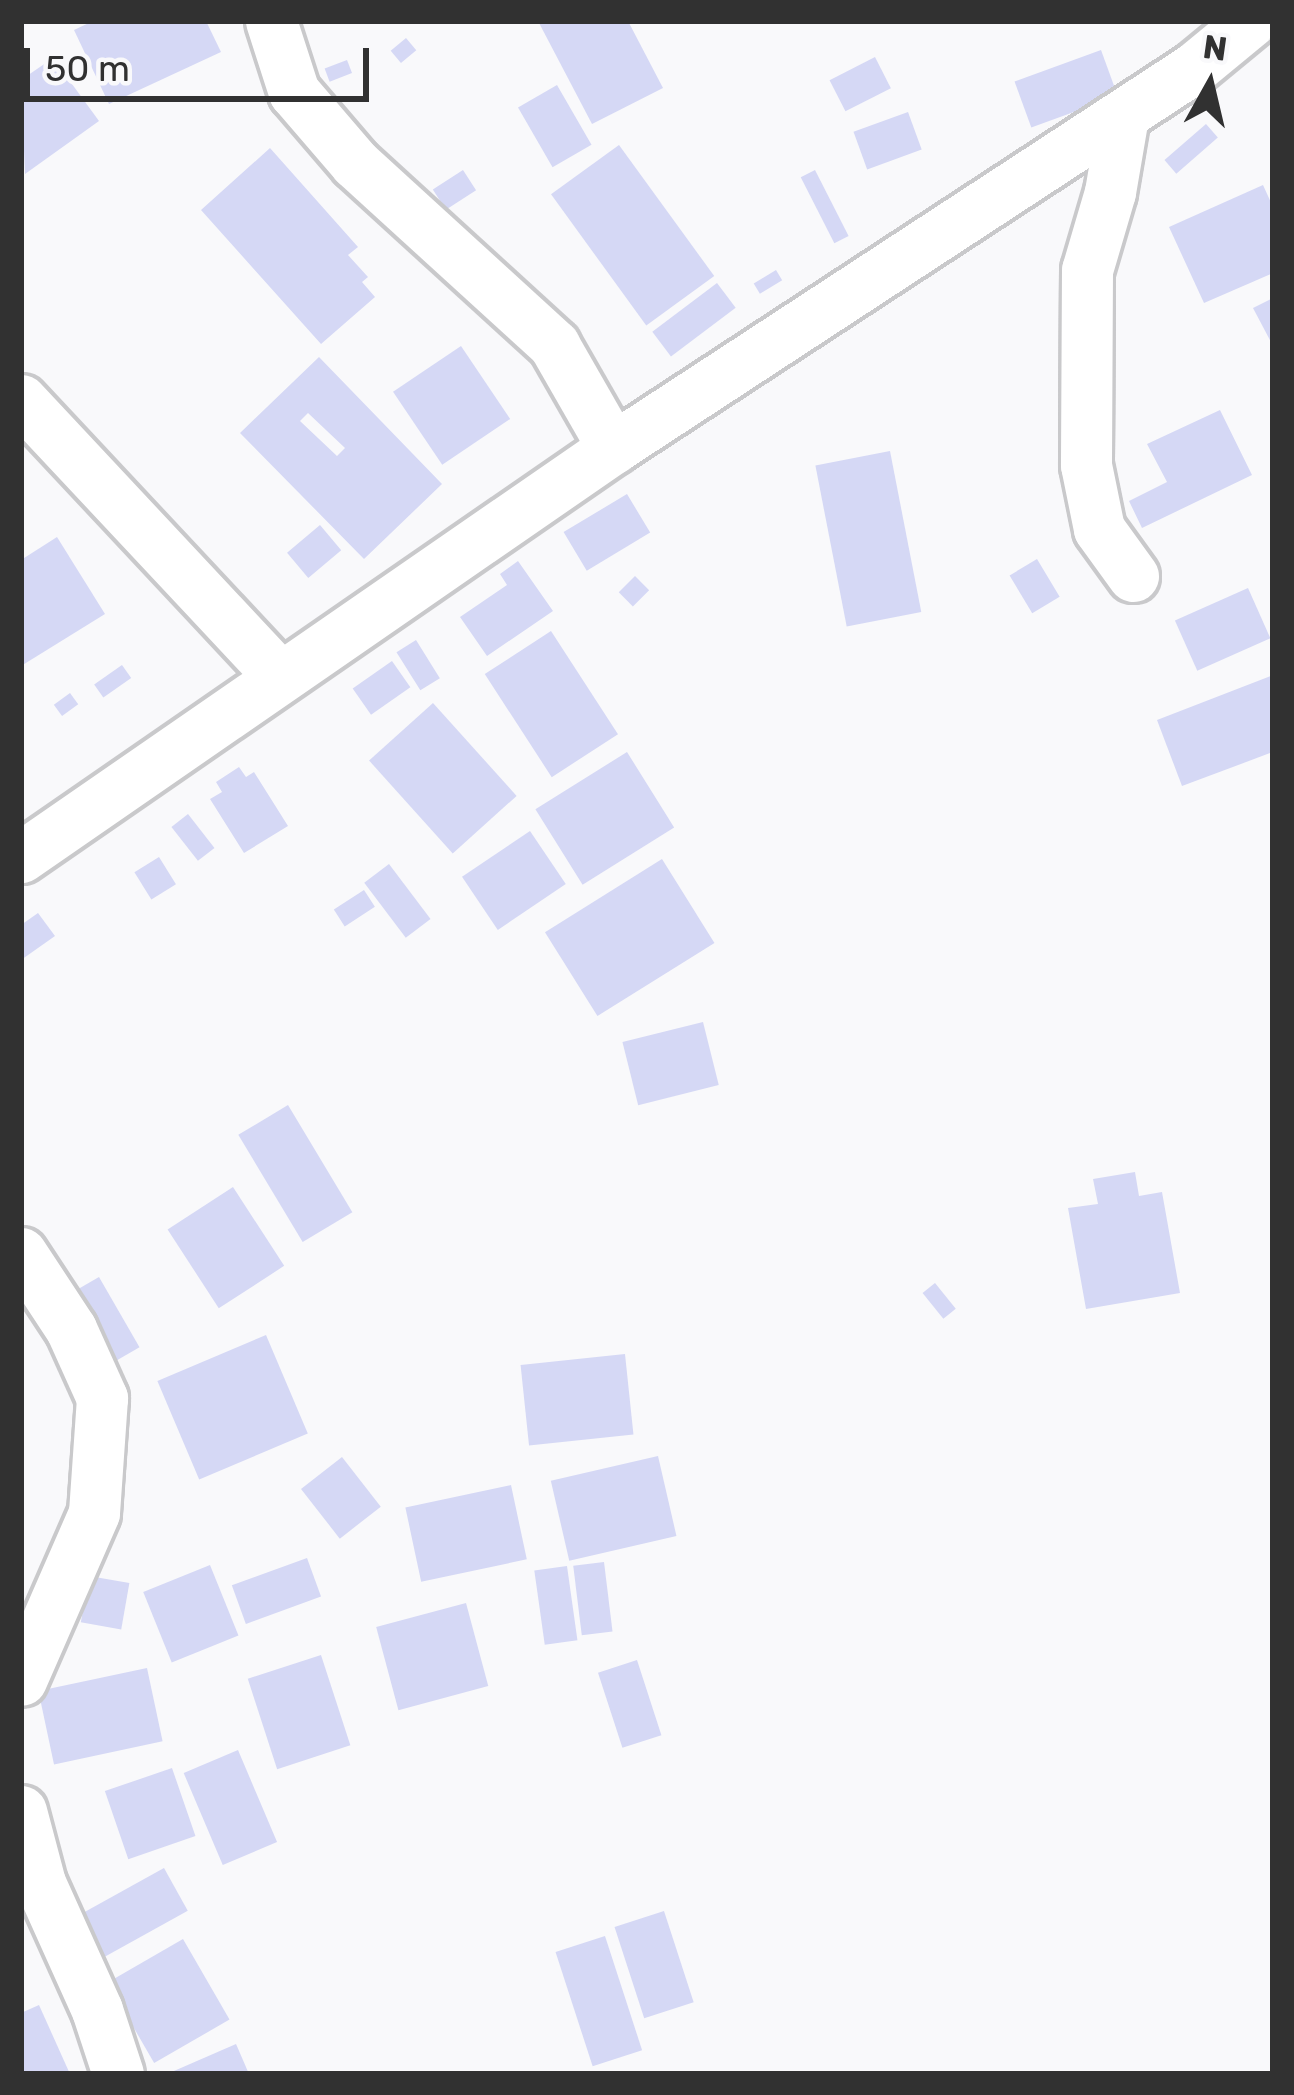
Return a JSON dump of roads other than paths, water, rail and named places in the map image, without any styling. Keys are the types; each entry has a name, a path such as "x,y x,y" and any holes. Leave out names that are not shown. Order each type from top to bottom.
{"street":[{"path":"271,21 294,92 355,163 554,345 613,448"},
{"path":"21,857 613,448 1123,116 1251,21"},
{"path":"1123,116 1110,192 1087,270 1086,465 1099,529 1133,576"},
{"path":"21,400 280,676"},
{"path":"21,1253 71,1329 102,1398 94,1513 21,1681"},
{"path":"21,1810 40,1883 97,2010 118,2074"}]}
